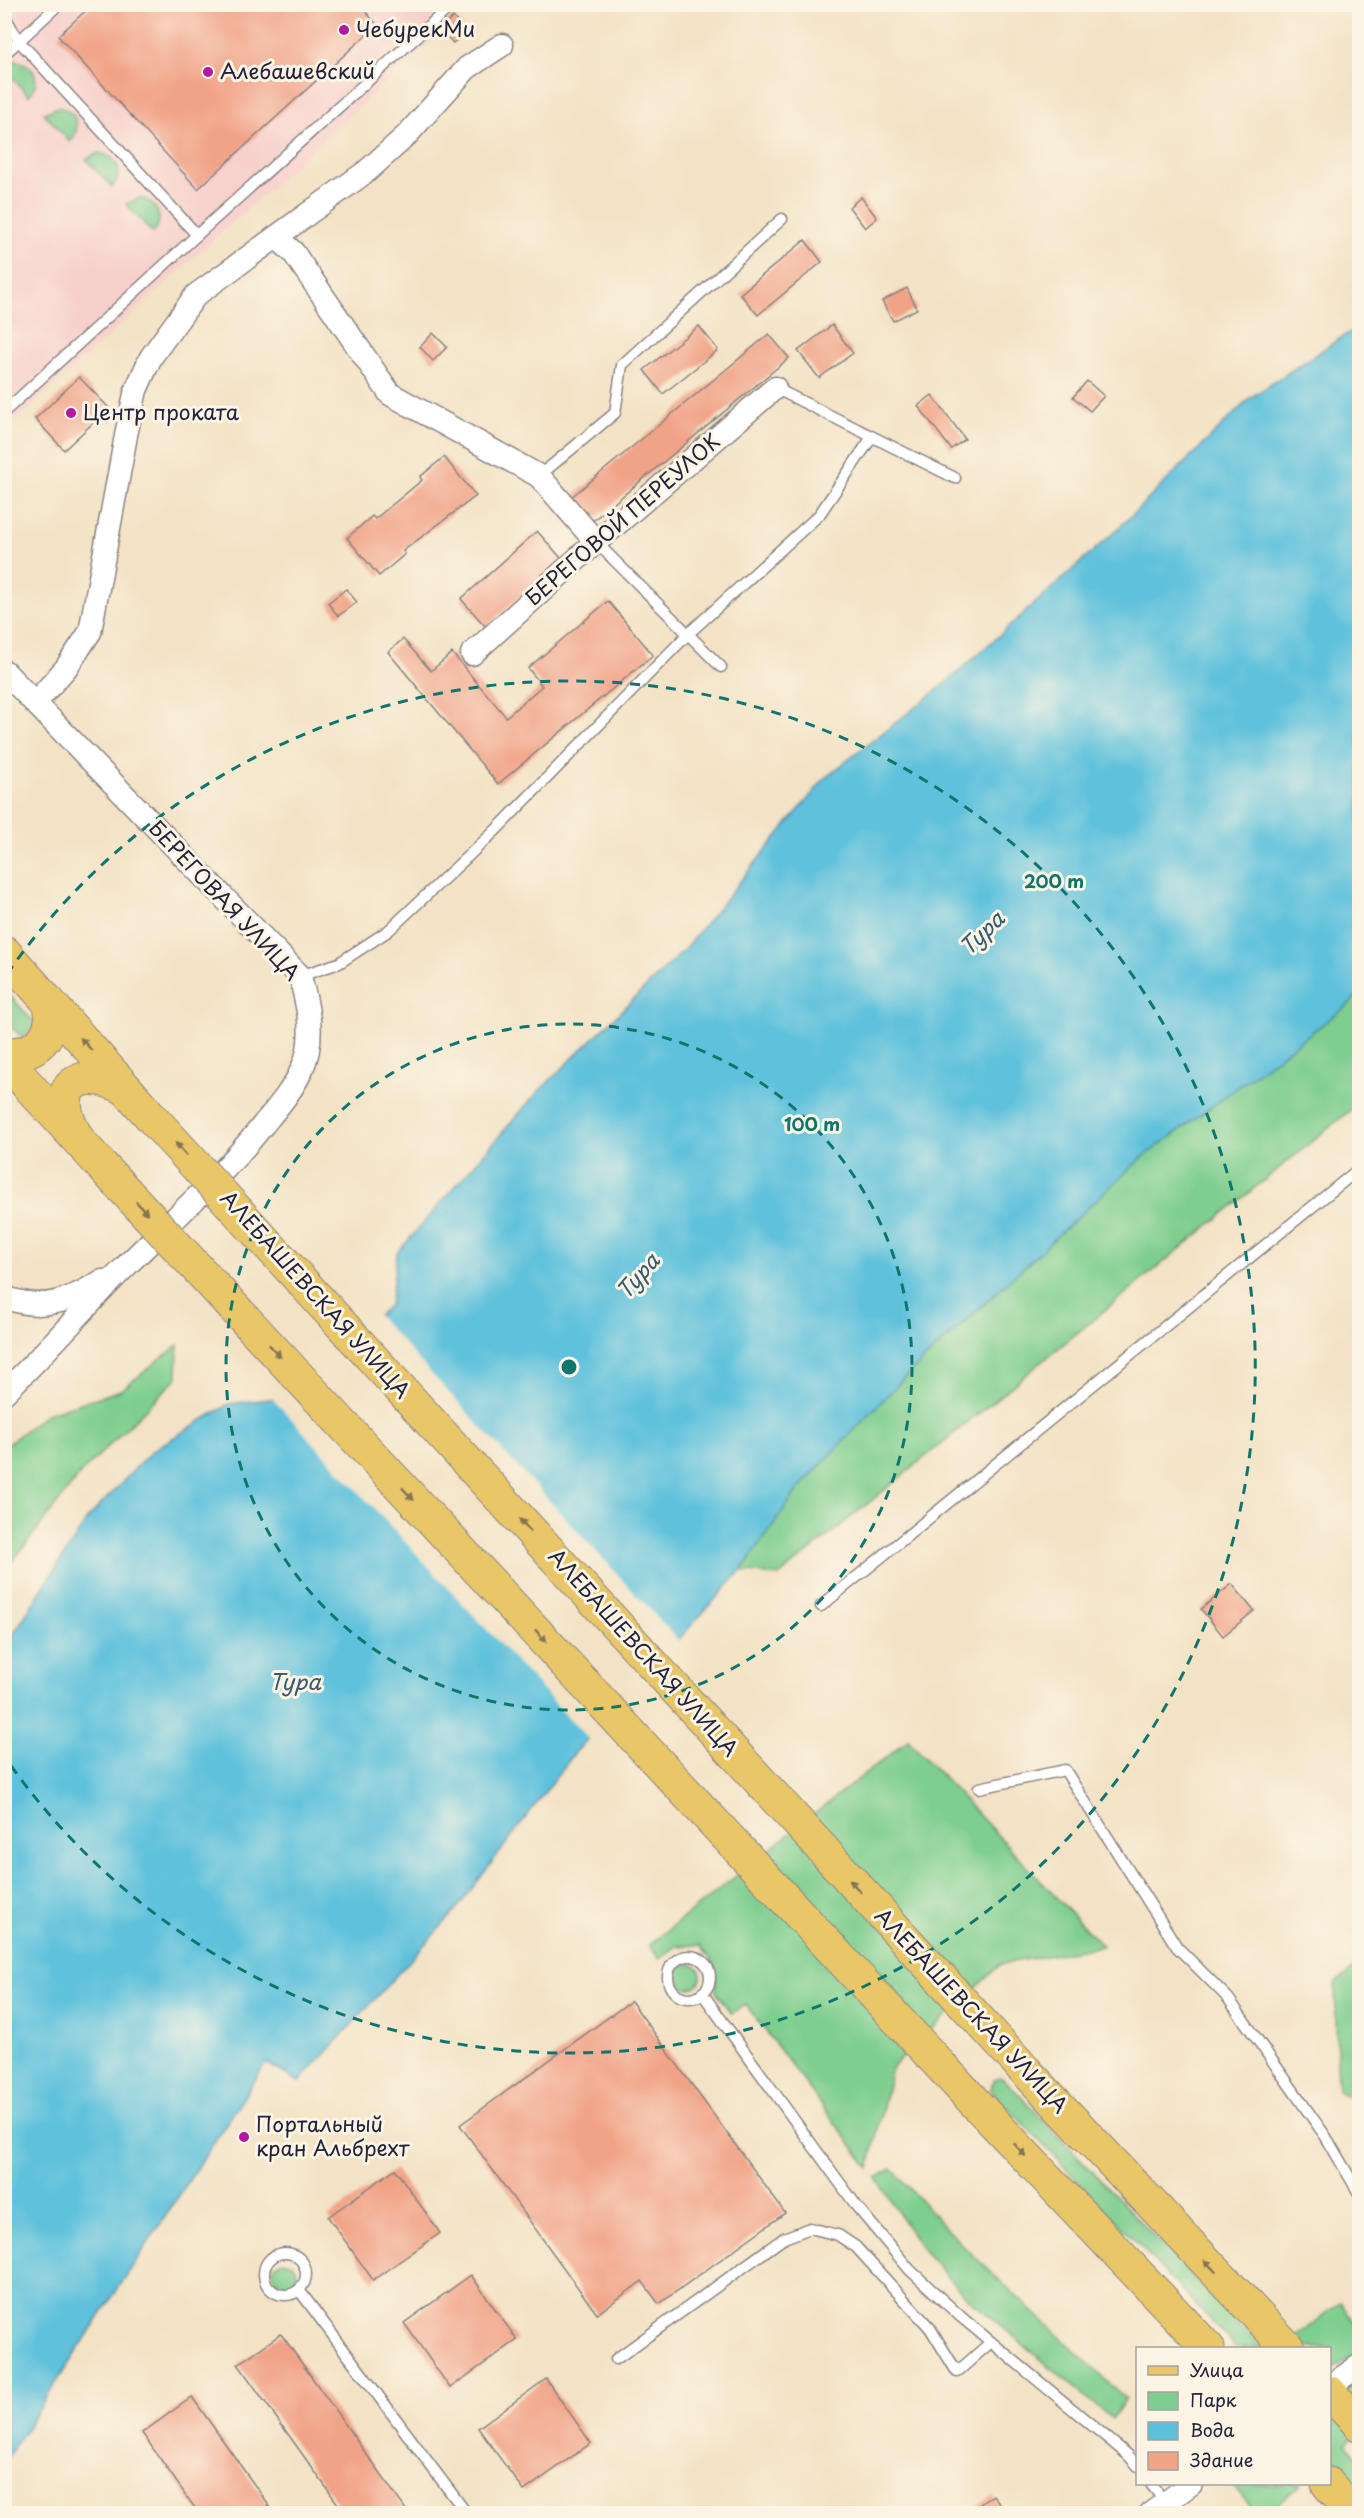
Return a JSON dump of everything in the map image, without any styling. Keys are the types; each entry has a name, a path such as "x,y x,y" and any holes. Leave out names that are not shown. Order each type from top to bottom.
{"main road":[{"name":"АЛЕБАШЕВСКАЯ УЛИЦА","path":"4,952 153,1119 1023,2068 1286,2347"},
{"path":"4,1053 17,1055 31,1051 45,1038 51,1026 52,1012 49,1002"},
{"path":"4,1059 980,2108 1205,2346"},
{"path":"78,1139 64,1110 69,1091 76,1083 95,1076 125,1088"},
{"path":"1331,2395 1359,2425"}],"street":[{"path":"35,703 66,668 90,632 126,430 136,390 151,357 196,295 368,171 406,136 467,68 502,45"},
{"path":"277,238 293,252 390,394 539,476 596,542"},
{"name":"БЕРЕГОВОЙ ПЕРЕУЛОК","path":"472,654 596,542 776,388"},
{"name":"БЕРЕГОВАЯ УЛИЦА","path":"4,671 300,976 310,1017 309,1043 302,1069 280,1104 241,1152 204,1193 124,1268 4,1393"},
{"path":"4,1297 40,1306 73,1298 124,1268"},
{"path":"1331,2385 1359,2365"},
{"path":"1158,2508 1190,2485"}],"lane":[{"path":"4,54 59,4"},
{"path":"4,412 453,4"},
{"path":"4,15 19,41 197,235"},
{"path":"539,476 615,414 622,365 782,219"},
{"path":"776,388 955,478"},
{"path":"300,976 339,963 388,931 538,790 688,634 819,515 872,437"},
{"path":"596,542 721,667"},
{"path":"821,1606 1359,1168"},
{"path":"979,1788 1065,1770 1177,1947 1228,1998 1326,2137 1359,2195"},
{"path":"702,1993 858,2208 910,2270 991,2342 1128,2454 1136,2465"},
{"path":"616,2359 784,2238 810,2229 838,2235 856,2247 930,2328 957,2372 991,2342"},
{"path":"298,2290 467,2514"},
{"path":"1151,2485 1158,2508"}],"shaded area":[{"path":"5,5 471,5 5,430"}],"green space":[{"path":"16,61 28,66 35,74 35,85 29,96 5,70 7,64"},
{"path":"58,107 69,112 76,120 76,131 70,142 44,113"},
{"path":"99,153 111,158 118,166 118,176 112,187 86,159"},
{"path":"140,198 151,203 158,212 159,222 153,233 126,204"},
{"path":"4,989 35,1026 22,1037 5,1021"},
{"path":"1359,994 1359,1103 779,1576 741,1571 799,1488 901,1381 1138,1161 1347,1006"},
{"path":"178,1345 177,1378 81,1473 5,1571 5,1446 46,1414 121,1390"},
{"path":"908,1740 1102,1946 1001,1964 892,2067 869,2168 746,2005 731,2013 716,1992 715,1965 700,1945 677,1946 659,1959 649,1945"},
{"path":"689,1964 698,1967 701,1976 698,1985 689,1988 680,1985 677,1976 680,1967"},
{"path":"1359,1964 1359,2102 1338,2091 1335,1984"},
{"path":"999,2077 1004,2079 1260,2347 1236,2347 991,2090 993,2079"},
{"path":"892,2169 961,2244 1126,2399 1112,2419 961,2292 922,2249 876,2178"},
{"path":"285,2261 294,2264 297,2273 294,2282 285,2285 276,2282 273,2273 276,2264"},
{"path":"1340,2302 1359,2328 1359,2351 1331,2370 1331,2347 1285,2347"},
{"path":"1359,2378 1359,2433 1346,2444 1359,2459 1359,2487 1333,2457 1331,2458 1331,2399"},
{"path":"1232,2485 1300,2485 1267,2514 1257,2513"}],"water":[{"name":"Тура","path":"1359,326 1359,994 1347,1006 1138,1161 901,1381 799,1488 741,1571 573,1755 456,1910 299,2082 266,2063 5,2461 5,1647 88,1518 153,1450 229,1404 285,1397 390,1305 397,1253 537,1093 683,951 825,778 946,683 1121,526 1250,398"}],"pier":[{"path":"376,1314 680,1642 590,1741 270,1396 284,1394"}],"building":[{"name":"Алебашевский","path":"93,4 359,4 377,25 198,189 58,36"},
{"path":"453,17 466,32 453,43 440,29"},
{"path":"861,197 877,218 865,228 849,207"},
{"path":"805,240 822,262 758,315 740,294"},
{"path":"907,288 917,309 893,321 882,301"},
{"path":"832,325 853,353 819,378 798,351"},
{"path":"699,326 718,350 663,394 644,370"},
{"path":"433,333 447,347 433,361 420,347"},
{"path":"769,334 789,358 590,523 569,499"},
{"path":"79,377 109,408 64,450 35,419"},
{"path":"1087,381 1104,396 1090,411 1073,397"},
{"path":"932,395 965,439 951,449 918,406"},
{"path":"444,457 476,496 403,551 405,554 379,576 347,538 372,516 375,519 422,480 420,477"},
{"path":"537,531 562,559 486,627 461,599"},
{"path":"346,589 357,602 338,616 328,603"},
{"path":"608,601 653,655 498,784 388,652 403,639 431,671 452,653 506,717 542,686 528,668"},
{"path":"1232,1584 1254,1611 1223,1636 1201,1609"},
{"path":"631,2001 785,2213 659,2304 642,2281 597,2314 460,2125"},
{"path":"395,2169 440,2233 373,2280 328,2217"},
{"path":"471,2275 517,2340 450,2388 404,2323"},
{"path":"281,2334 409,2514 345,2514 238,2364"},
{"path":"546,2379 591,2443 524,2491 478,2428"},
{"path":"192,2397 275,2514 199,2514 142,2433"},
{"path":"993,2495 1006,2514 966,2514"}],"place":[{"name":"ЧебурекМи","path":"344,30"},
{"name":"Алебашевский","path":"208,72"},
{"name":"Центр проката","path":"71,413"},
{"name":"Портальный кран Альбрехт","path":"244,2137"}]}
